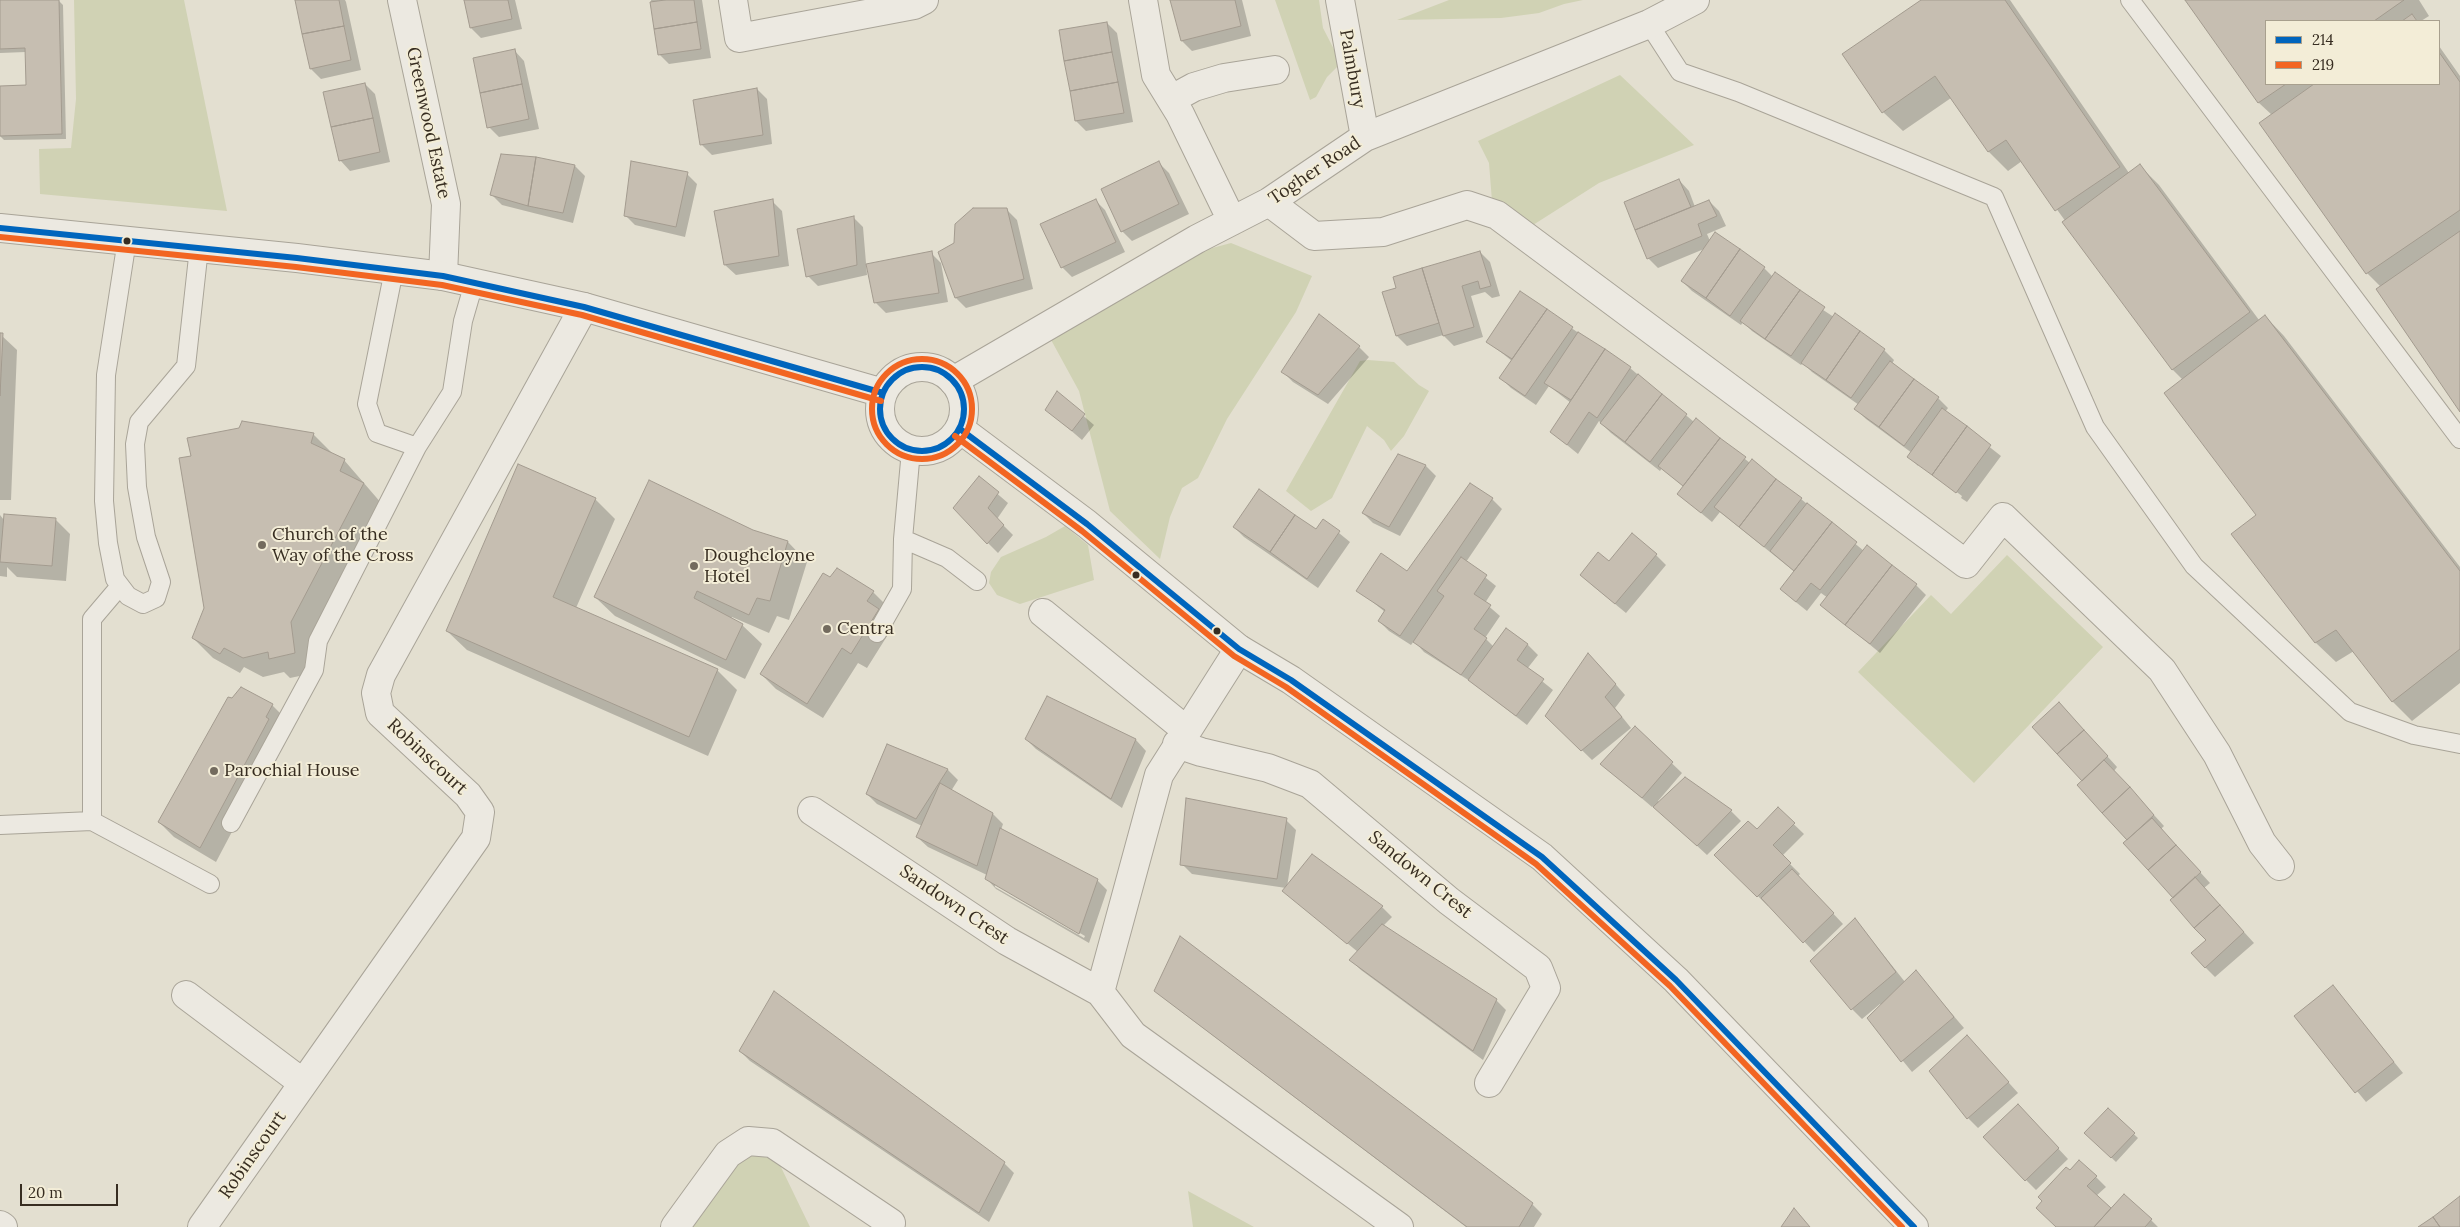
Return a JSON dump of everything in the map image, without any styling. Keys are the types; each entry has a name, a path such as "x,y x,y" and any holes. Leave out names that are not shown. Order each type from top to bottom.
{"street":[{"name":"Greenwood Estate","path":"402,0 446,204 442,276"},
{"path":"733,0 739,38 914,5 924,0"},
{"path":"1143,0 1156,75 1172,100 1232,221"},
{"name":"Palmbury","path":"1340,0 1365,137"},
{"name":"Togher Road","path":"953,381 1232,221 1269,202 1365,137 1649,24 1695,0"},
{"path":"1172,100 1194,87 1224,78 1275,70"},
{"path":"1269,202 1314,236 1383,232 1467,205 1497,215 1966,564 2003,518 2162,670 2217,754 2262,843 2280,866"},
{"path":"0,228 127,240 442,276 584,307 883,394"},
{"name":"Robinscourt","path":"202,1227 476,838 480,812 468,795 380,713 376,693 381,675 584,307"},
{"path":"915,368 928,368 942,372 953,381 960,391 964,404 964,417 960,429 951,440 939,448 925,452 911,450 898,444 888,434 882,422 880,407 883,394 891,382 902,373 915,368"},
{"path":"960,429 1087,524 1239,649 1291,680 1542,857 1676,980 1914,1227"},
{"name":"Sandown Crest","path":"1043,613 1201,752 1268,768 1310,784 1449,901 1538,968 1546,988 1489,1083"},
{"path":"1100,992 1158,775 1239,649"},
{"name":"Sandown Crest","path":"812,811 1007,941 1100,992 1133,1035 1400,1227"},
{"path":"186,995 303,1083"},
{"path":"675,1227 728,1154 748,1141 772,1143 891,1223"}],"lane":[{"path":"2130,0 2460,439"},
{"path":"1649,24 1680,72 1738,92 1994,197 2095,427 2194,566 2350,712 2414,736 2460,744"},
{"path":"127,240 106,374 104,501 115,579 128,596 144,604 156,598 161,582 146,537 137,487 135,444 139,422 186,366 199,248"},
{"path":"394,270 366,404 377,434 417,448"},
{"path":"231,823 314,670 318,641 417,448 452,392 463,321 474,283"},
{"path":"877,633 902,589 903,539 911,450"},
{"path":"903,539 947,558 976,582"},
{"path":"92,821 92,619 120,586"},
{"path":"0,825 92,821 210,884"}],"green space":[{"path":"74,0 184,0 227,211 40,194 39,149 71,148 76,99"},
{"path":"1275,0 1319,0 1323,28 1341,63 1327,77 1316,97 1310,100"},
{"path":"1449,0 1583,0 1564,4 1539,13 1501,18 1397,20"},
{"path":"1620,75 1694,145 1599,183 1533,225 1492,201 1489,163 1478,141"},
{"path":"1231,243 1312,276 1296,312 1227,419 1198,478 1182,488 1170,517 1160,559 1110,511 1079,391 1044,327 1201,251"},
{"path":"1360,361 1394,362 1419,385 1429,391 1404,436 1391,451 1384,440 1367,426 1332,498 1311,511 1286,491"},
{"path":"1065,526 1088,545 1094,580 1020,604 997,595 989,583 991,572 1001,557 1046,537"},
{"path":"2007,555 2103,647 1974,783 1858,672 1931,595 1951,614"},
{"path":"751,1153 778,1161 810,1227 690,1227 736,1160"},
{"path":"1188,1191 1254,1227 1193,1227"}],"building":[{"path":"0,0 59,0 62,134 0,136 0,86 26,85 25,48 0,49"},
{"path":"295,0 339,0 344,26 302,34"},
{"path":"464,0 508,0 512,19 470,28"},
{"path":"694,0 697,22 654,29 650,2"},
{"path":"1170,0 1235,0 1241,26 1181,41"},
{"path":"1921,0 2005,0 2120,167 2055,211 2006,140 1988,152 1935,76 1882,113 1842,54"},
{"path":"2185,0 2404,0 2375,20 2265,20 2265,85 2285,85 2258,103"},
{"path":"2412,14 2416,20 2403,20"},
{"path":"697,22 701,49 658,55 654,29"},
{"path":"1107,22 1112,52 1064,61 1059,30"},
{"path":"344,26 351,60 310,69 302,34"},
{"path":"515,49 522,84 480,93 473,58"},
{"path":"1112,52 1118,82 1070,91 1064,61"},
{"path":"2440,53 2460,82 2460,210 2366,274 2259,123 2313,85 2440,85"},
{"path":"1118,82 1124,113 1075,121 1070,91"},
{"path":"365,83 373,118 331,127 323,92"},
{"path":"522,84 529,119 487,128 480,93"},
{"path":"757,88 763,135 700,145 693,100"},
{"path":"373,118 380,152 339,161 331,127"},
{"path":"501,154 536,157 528,206 490,195"},
{"path":"536,157 575,165 563,213 528,206"},
{"path":"631,161 688,172 676,227 624,216"},
{"path":"1159,161 1179,204 1121,232 1101,189"},
{"path":"2140,164 2250,312 2172,370 2062,222"},
{"path":"1679,179 1691,207 1635,230 1624,202"},
{"path":"773,199 779,256 724,265 714,211"},
{"path":"1096,199 1116,242 1061,268 1040,224"},
{"path":"1709,200 1717,216 1698,224 1702,236 1647,259 1635,230"},
{"path":"973,208 1007,208 1024,279 955,298 938,252 954,243 955,224"},
{"path":"854,216 857,265 806,277 797,229"},
{"path":"2460,231 2460,412 2376,289"},
{"path":"1715,232 1740,249 1706,298 1681,281"},
{"path":"1740,249 1765,267 1730,316 1706,298"},
{"path":"932,251 939,293 874,303 866,264"},
{"path":"1480,251 1491,286 1480,289 1478,281 1462,286 1474,327 1443,336 1422,268"},
{"path":"1422,268 1439,323 1396,336 1382,292 1396,288 1393,277"},
{"path":"1775,272 1800,290 1765,339 1740,321"},
{"path":"1800,290 1825,307 1791,356 1765,339"},
{"path":"1520,291 1547,309 1512,359 1486,342"},
{"path":"1547,309 1573,327 1525,396 1499,378"},
{"path":"1835,313 1860,331 1826,380 1801,363"},
{"path":"1319,314 1360,346 1318,395 1281,372"},
{"path":"2265,315 2460,571 2460,649 2392,702 2336,630 2315,643 2231,534 2256,515 2164,393"},
{"path":"1860,331 1885,349 1851,398 1826,380"},
{"path":"1578,332 1605,349 1571,400 1544,383"},
{"path":"0,333 3,333 0,396"},
{"path":"1605,349 1631,367 1597,418 1589,412 1567,445 1550,432"},
{"path":"1890,361 1914,379 1879,427 1854,409"},
{"path":"1638,374 1662,394 1625,442 1600,423"},
{"path":"1914,379 1939,397 1904,446 1879,427"},
{"path":"1057,391 1085,414 1072,431 1045,410"},
{"path":"1662,394 1687,414 1650,462 1625,442"},
{"path":"1942,408 1967,426 1932,475 1907,457"},
{"path":"1696,418 1720,438 1683,486 1658,466"},
{"name":"Church of the Way of the Cross","path":"242,421 314,433 311,443 345,459 340,471 364,483 291,622 295,653 269,659 268,652 243,658 224,648 220,654 192,638 204,608 179,458 191,456 187,438 239,428"},
{"path":"1967,426 1991,445 1956,493 1932,475"},
{"path":"1720,438 1746,457 1701,513 1677,494"},
{"path":"1398,454 1426,465 1389,527 1362,513"},
{"path":"1752,459 1776,479 1739,527 1714,507"},
{"path":"518,464 596,498 553,597 718,669 689,737 446,631"},
{"path":"979,476 999,492 988,508 1004,525 987,544 953,508"},
{"path":"1776,479 1802,498 1764,547 1739,527"},
{"name":"Doughcloyne Hotel","path":"649,480 753,530 788,541 770,601 757,598 749,615 697,591 694,598 743,624 726,660 594,597"},
{"path":"1470,483 1493,498 1400,636 1378,621 1385,610 1356,591 1381,553 1407,571"},
{"path":"1259,489 1295,515 1270,552 1233,527"},
{"path":"1807,503 1832,522 1794,571 1770,551"},
{"path":"4,514 56,518 52,566 0,562"},
{"path":"1295,515 1316,529 1323,519 1340,531 1307,579 1270,552"},
{"path":"1832,522 1857,542 1820,590 1811,583 1796,602 1780,589"},
{"path":"1632,533 1657,554 1615,604 1580,575 1598,552 1609,561"},
{"path":"1867,545 1892,565 1845,625 1820,605"},
{"path":"1461,557 1487,575 1474,594 1491,605 1474,629 1487,638 1461,675 1413,642 1444,596 1437,591"},
{"path":"1892,565 1917,584 1870,644 1845,625"},
{"name":"Centra","path":"837,568 874,591 867,601 879,609 851,654 842,648 807,704 760,674 823,573 830,577"},
{"path":"1506,628 1528,644 1517,660 1544,679 1516,716 1468,680"},
{"path":"1588,653 1616,684 1605,697 1622,717 1581,751 1545,716"},
{"name":"Parochial House","path":"241,687 273,704 266,717 269,719 200,848 158,822 228,697 232,698"},
{"path":"1047,696 1136,739 1111,799 1025,739"},
{"path":"2059,702 2084,730 2057,754 2032,727"},
{"path":"1635,726 1673,762 1642,798 1600,764"},
{"path":"2084,730 2108,756 2082,781 2057,754"},
{"path":"887,744 948,769 916,819 866,794"},
{"path":"2104,760 2130,787 2102,813 2077,785"},
{"path":"1685,777 1732,810 1697,846 1653,807"},
{"path":"940,783 993,813 977,866 916,837"},
{"path":"2130,787 2154,815 2127,840 2102,813"},
{"path":"1186,798 1287,818 1277,879 1180,865"},
{"path":"1778,807 1795,823 1773,845 1791,863 1757,897 1714,855 1748,821 1757,829"},
{"path":"2152,818 2176,845 2148,870 2123,843"},
{"path":"1000,828 1098,879 1079,934 985,879"},
{"path":"2176,845 2201,872 2173,898 2148,870"},
{"path":"1312,854 1383,906 1347,944 1282,891"},
{"path":"1792,869 1834,913 1803,943 1761,898"},
{"path":"2195,877 2220,905 2194,928 2170,900"},
{"path":"2220,905 2244,932 2205,968 2191,953 2206,940 2194,928"},
{"path":"1855,918 1896,972 1851,1010 1810,961"},
{"path":"1382,924 1497,999 1473,1051 1349,960"},
{"path":"1180,936 1533,1203 1519,1227 1467,1227 1154,991"},
{"path":"1916,970 1954,1017 1901,1062 1867,1018"},
{"path":"2333,985 2394,1062 2355,1093 2294,1016"},
{"path":"774,991 1005,1162 979,1213 739,1051"},
{"path":"1967,1035 2009,1082 1967,1119 1929,1071"},
{"path":"2018,1104 2059,1148 2025,1181 1983,1137"},
{"path":"2108,1108 2135,1133 2111,1158 2084,1133"},
{"path":"2079,1160 2097,1176 2087,1186 2111,1208 2094,1227 2056,1227 2036,1208 2042,1201 2038,1197 2066,1167 2070,1170"},
{"path":"2124,1194 2152,1219 2145,1227 2094,1227"},
{"path":"2460,1196 2460,1227 2440,1227 2433,1217"},
{"path":"1794,1208 1810,1227 1781,1227"},
{"path":"2433,1217 2440,1227 2418,1227"}],"transit line":[{"name":"214","path":"0,228 297,258 443,276 584,307 883,393"},
{"name":"219","path":"0,237 296,267 442,285 582,315 881,401"},
{"name":"219","path":"912,359 932,359 941,362 958,373 969,390 972,399 972,409 972,419 969,428 958,445 941,456 932,459 912,459 894,451 880,437 872,419 872,399 880,381 894,367 912,359"},
{"name":"214","path":"922,367 938,370 952,379 961,393 964,409 961,425 952,439 938,448 922,451 906,448 892,439 883,425 880,409 883,393 892,379 906,370 922,367"},
{"name":"214","path":"960,429 1087,524 1239,649 1291,680 1542,857 1676,980 1914,1227"},
{"name":"219","path":"955,436 1082,531 1234,656 1286,687 1536,864 1670,986 1902,1227"}],"place":[{"name":"Church of the Way of the Cross","path":"262,545"},
{"name":"Doughcloyne Hotel","path":"694,566"},
{"name":"Centra","path":"827,629"},
{"name":"Parochial House","path":"214,771"}]}
